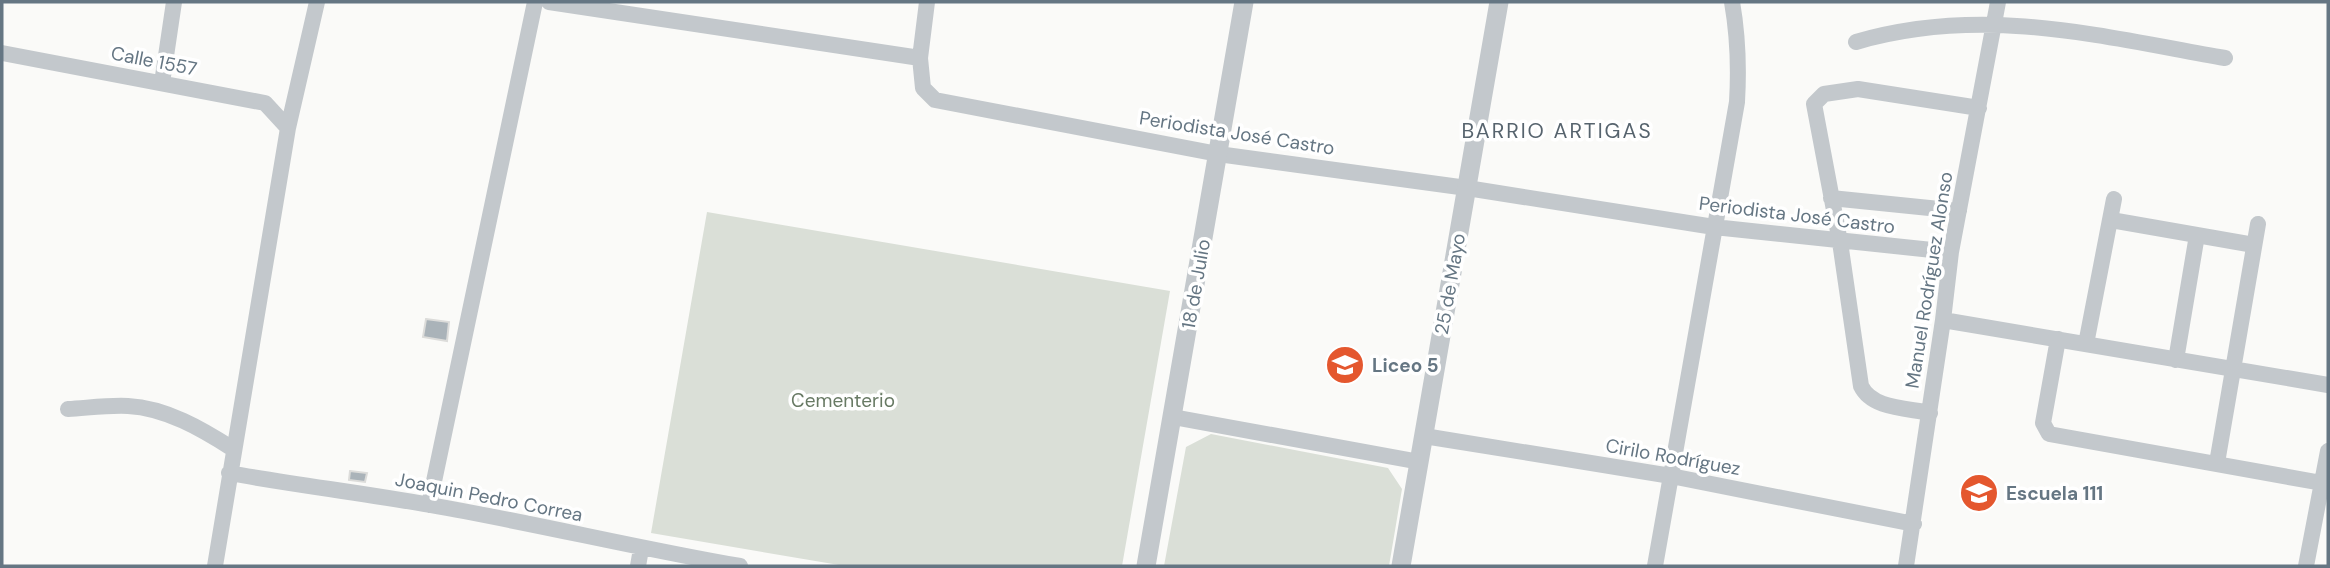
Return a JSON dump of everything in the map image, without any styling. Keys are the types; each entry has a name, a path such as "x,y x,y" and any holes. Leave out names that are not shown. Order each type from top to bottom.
{"street":[{"path":"162,83 174,2"},
{"path":"215,566 288,128 317,2"},
{"path":"429,505 535,2"},
{"path":"550,2 920,58"},
{"name":"Periodista José Castro","path":"927,2 920,58 923,88 935,100 1218,154 1467,188 1714,228 1951,252"},
{"name":"18 de Julio","path":"1146,566 1244,2"},
{"name":"25 de Mayo","path":"1401,566 1499,2"},
{"path":"1655,566 1737,103 1739,55 1732,2"},
{"name":"Manuel Rodríguez Alonso","path":"1906,566 1951,252 1998,2"},
{"path":"1856,42 1886,33 1956,24 1994,23 2044,26 2225,58"},
{"name":"Calle 1557","path":"2,53 265,103 288,128"},
{"path":"1930,413 1877,402 1865,394 1861,386 1840,242 1814,104 1824,94 1858,89 1979,108"},
{"path":"1831,198 1959,211"},
{"path":"2086,344 2114,199"},
{"path":"2110,220 2254,245"},
{"path":"2217,463 2258,224"},
{"path":"2176,359 2197,235"},
{"path":"1943,320 2328,385"},
{"path":"2058,339 2043,423 2049,434 2322,483"},
{"path":"68,409 130,406 178,418 206,431 233,449"},
{"path":"1174,417 1420,461"},
{"name":"Cirilo Rodríguez","path":"1424,436 1671,476 1914,524"},
{"path":"2306,566 2328,451"},
{"name":"Joaquin Pedro Correa","path":"229,473 429,505 641,549 740,566"},
{"path":"638,566 641,549"}],"green space":[{"name":"Cementerio","path":"707,212 1170,291 1122,566 845,566 651,533"},
{"path":"1211,434 1388,468 1402,489 1389,566 1164,566 1186,447"}],"building":[{"path":"426,319 449,322 447,341 423,337"},
{"path":"350,471 367,473 365,482 349,480"}],"place":[{"name":"Liceo 5","path":"1345,365"},
{"name":"Escuela 111","path":"1979,493"}],"district":[{"name":"BARRIO ARTIGAS","path":"1557,131"}]}
